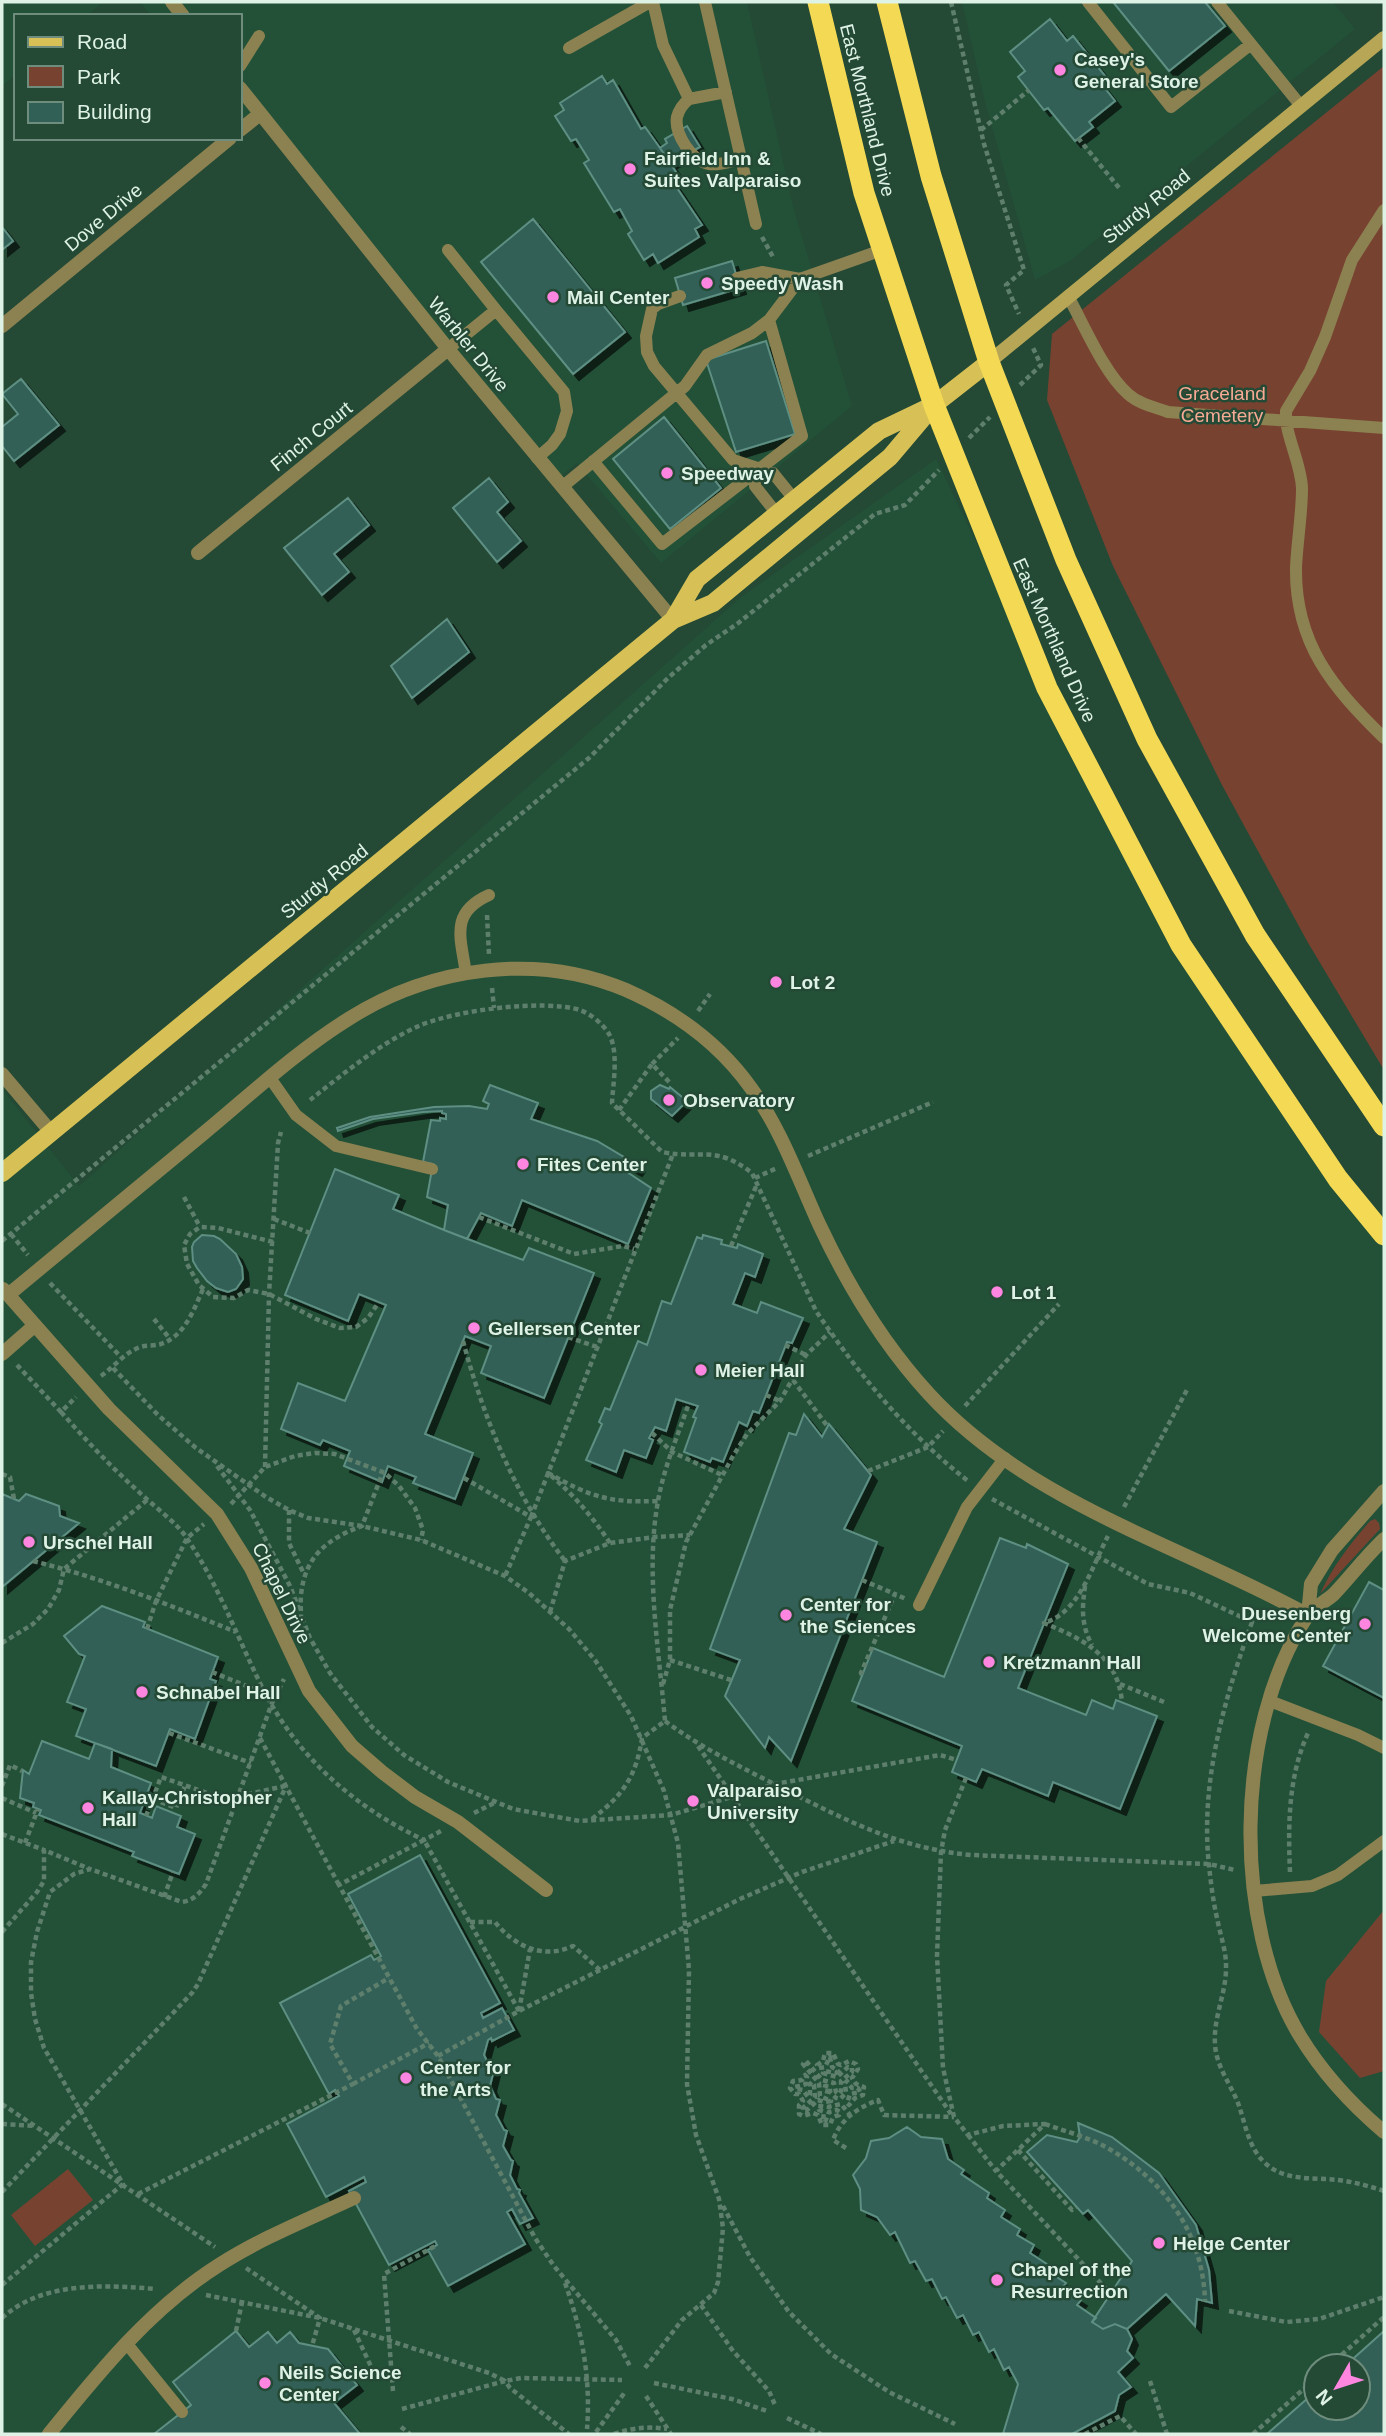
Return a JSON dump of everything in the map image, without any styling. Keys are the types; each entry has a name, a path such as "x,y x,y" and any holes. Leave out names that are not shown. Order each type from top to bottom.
{"highway":[{"name":"East Morthland Drive","path":"818,2 864,193 882,250 934,405 1047,688 1181,945 1338,1179 1384,1235"},
{"path":"887,2 931,176 989,362 1066,560 1147,739 1255,934 1384,1126"}],"main road":[{"name":"Sturdy Road","path":"2,1173 673,620 713,603 886,460 934,405 989,362"},
{"name":"Sturdy Road","path":"673,620 697,579 794,499 879,431 934,405"}],"street":[{"name":"Sturdy Road","path":"989,362 1384,38"},
{"name":"Warbler Drive","path":"242,91 448,349 673,620"},
{"path":"242,128 260,114"},
{"name":"Dove Drive","path":"2,326 228,140"},
{"name":"Finch Court","path":"198,553 448,349"},
{"path":"5,1292 270,1078 351,1017 395,994 466,974 500,968 556,969 601,980 648,1000 688,1024 722,1052 750,1086 773,1121 838,1263 865,1312 930,1396 954,1418 1017,1468 1115,1524 1270,1594 1308,1615"},
{"path":"2,1074 51,1132"},
{"name":"Chapel Drive","path":"5,1292 109,1409 217,1514 251,1568 293,1661 323,1711 352,1746 415,1797 458,1822 546,1890"},
{"path":"3,1353 34,1326"},
{"path":"1384,1491 1332,1550 1311,1584 1308,1615 1280,1670 1264,1720 1251,1810 1254,1891 1264,1946 1278,1991 1299,2035 1324,2073 1355,2107 1384,2132"},
{"path":"1308,1615 1332,1596 1384,1539"},
{"path":"49,2434 102,2370 181,2291 231,2258 354,2198"}],"lane":[{"path":"569,48 652,2 663,46 689,99"},
{"path":"705,2 756,224"},
{"path":"1088,2 1171,107 1251,44"},
{"path":"1217,2 1301,106"},
{"path":"242,63 259,36"},
{"path":"726,92 689,99 681,107 677,124 680,135 696,158 705,164 715,165 741,159"},
{"path":"1384,209 1352,260 1325,337 1310,371 1286,411 1302,486 1296,569 1303,622 1312,650 1328,675 1384,738"},
{"path":"448,250 564,392 567,411 560,434 537,458"},
{"path":"737,278 762,272 800,279 882,250"},
{"path":"562,487 685,386 707,355 752,333 769,320 800,279"},
{"path":"680,296 652,309 646,336 647,352 654,366 733,460 772,473 794,499"},
{"path":"1068,296 1116,381 1136,400 1168,412 1384,428"},
{"path":"448,349 496,310"},
{"path":"593,461 662,544 802,436 769,320"},
{"path":"756,469 755,486 776,514"},
{"path":"466,974 460,920 466,909 489,895"},
{"path":"270,1078 296,1115 336,1146 432,1169"},
{"path":"919,1605 956,1525 1005,1458"},
{"path":"1270,1701 1358,1735 1384,1748"},
{"path":"1254,1891 1312,1886 1338,1875 1384,1841"},
{"path":"127,2344 182,2412"}],"path":[{"path":"951,2 981,130 1024,270 1006,285"},
{"path":"981,130 1029,90"},
{"path":"1078,138 1120,189"},
{"path":"756,224 782,275"},
{"path":"2,1241 589,758 668,678 706,645 876,514 905,505"},
{"path":"310,1100 359,1062 420,1026 447,1016 494,1008 555,1006 582,1011 598,1020 610,1035 614,1053 612,1103 662,1152 716,1154 736,1160 752,1173 816,1311 875,1392 906,1427 992,1499 1148,1584 1190,1593 1252,1622 1219,1724 1208,1822 1209,1864 1226,1962 1226,1982 1215,2029 1215,2046 1221,2069 1237,2101 1252,2144 1262,2161 1280,2174 1363,2184 1384,2191"},
{"path":"619,1111 652,1064 671,1084"},
{"path":"731,1247 756,1181 792,1162 933,1102"},
{"path":"265,1467 269,1294 278,1143 281,1132"},
{"path":"505,1576 673,1154"},
{"path":"184,1197 200,1227"},
{"path":"479,1217 574,1254 623,1246 634,1250"},
{"path":"274,1219 310,1233"},
{"path":"273,1242 218,1228 200,1227 190,1234 184,1245 187,1264 203,1289 213,1297 234,1298 248,1290 269,1294 316,1320 340,1328 356,1327 368,1318 379,1302"},
{"path":"11,1234 32,1260"},
{"path":"50,1283 121,1357"},
{"path":"101,1376 113,1368 121,1357 141,1347 163,1344 170,1339 187,1323 203,1289"},
{"path":"868,1471 928,1447 1059,1304"},
{"path":"154,1319 170,1339"},
{"path":"662,1686 670,1660 670,1610 690,1535 747,1434 780,1401 806,1355 830,1332"},
{"path":"568,1336 597,1348"},
{"path":"463,1340 474,1380 497,1442 531,1515 565,1561"},
{"path":"786,1345 806,1355"},
{"path":"3,1353 102,1456 187,1538 207,1570 263,1689 293,1737 336,1783 362,1806 424,1840 519,2011"},
{"path":"113,1368 158,1415 214,1462 249,1486 289,1510 330,1522 362,1526 421,1540 505,1576 529,1593 569,1629 594,1660 617,1692 642,1738 671,1815 682,1869 689,1970 687,2084 696,2135 719,2199 765,2279 789,2312 831,2354 889,2392 955,2424"},
{"path":"793,1380 828,1427"},
{"path":"1094,1648 1080,1638 1044,1623 1055,1620 1074,1602 1188,1388"},
{"path":"766,1395 780,1401"},
{"path":"61,1412 78,1396"},
{"path":"689,1403 658,1501 655,1536 653,1592 665,1721 697,1745 846,1821 895,1841 941,1852 971,1855 1209,1864 1235,1870"},
{"path":"652,1433 672,1452 722,1475"},
{"path":"239,1497 265,1467 316,1452 335,1454 383,1472 399,1486 415,1508 423,1530 421,1540"},
{"path":"214,1462 250,1510 290,1586 310,1639 330,1673 372,1727 404,1755 448,1783 513,1810 580,1821 671,1815 775,1784 940,1755 957,1760"},
{"path":"2,1834 164,1898 182,1902 190,1901 198,1895 206,1884 272,1703 293,1661 302,1617 300,1600 304,1574 324,1546 362,1526 383,1472"},
{"path":"548,1473 602,1499 658,1501"},
{"path":"548,1473 570,1491 592,1516 610,1543"},
{"path":"2,1474 10,1477 14,1499"},
{"path":"464,1478 531,1515"},
{"path":"2,1643 33,1623 48,1609 59,1590 64,1569 148,1500"},
{"path":"289,1510 289,1543 304,1574"},
{"path":"565,1561 610,1543 655,1536 690,1535"},
{"path":"147,1629 156,1601 187,1538"},
{"path":"33,1561 156,1601 236,1632"},
{"path":"550,1612 565,1561"},
{"path":"862,1580 919,1605"},
{"path":"1085,1583 1082,1608 1084,1630 1120,1684 1122,1702"},
{"path":"862,1675 895,1594"},
{"path":"670,1660 731,1680"},
{"path":"212,1672 254,1689 263,1689"},
{"path":"1120,1684 1164,1702"},
{"path":"1290,1873 1290,1803 1302,1746 1315,1718"},
{"path":"591,1820 618,1798 630,1780 638,1760 642,1738 665,1721"},
{"path":"169,1733 251,1763"},
{"path":"260,1737 389,1978 418,2029 438,2056 535,2238 563,2277 616,2340 631,2368"},
{"path":"697,1745 954,2117 996,2171 1110,2293"},
{"path":"2,1786 10,1765 22,1771"},
{"path":"146,1816 161,1777 236,1803"},
{"path":"954,2117 943,2068 937,1956 941,1852 945,1830 966,1778"},
{"path":"153,1799 176,1808 185,1786"},
{"path":"238,1796 286,1786"},
{"path":"2,2192 192,1993 286,1786"},
{"path":"2,1798 37,1811 25,1843"},
{"path":"339,1885 424,1840"},
{"path":"438,2056 686,1925 789,1878 848,1855 895,1841"},
{"path":"44,1850 44,1881 50,1892"},
{"path":"90,1869 74,1874 50,1892 31,1962 35,2019 44,2048 123,2184"},
{"path":"164,1898 173,1872"},
{"path":"2,1932 44,1881"},
{"path":"470,1922 495,1922 505,1934 530,1949 562,1951 573,1946 601,1971"},
{"path":"519,2011 530,1949"},
{"path":"353,2084 330,2044 341,2006 389,1978"},
{"path":"138,2194 429,2043"},
{"path":"830,2092 840,2099 846,2093 847,2081 852,2088 858,2088 860,2092 850,2094 847,2103 849,2105 865,2091 864,2087 856,2084 852,2078 858,2069 856,2064 849,2061 841,2065 833,2053 829,2052 825,2053 823,2061 817,2065 819,2068 825,2067 830,2057 832,2067 838,2071 825,2071 823,2074 837,2077 848,2067 852,2068 841,2081 839,2094 834,2083 822,2080 806,2061 803,2064 819,2083 820,2096 831,2101 818,2100 806,2111 803,2108 815,2097 812,2082 808,2097 803,2090 795,2087 806,2084 805,2075 802,2080 793,2081 790,2088 795,2094 799,2094 803,2101 799,2105 799,2114 818,2115 822,2125 830,2125 832,2117 840,2112 830,2112 825,2122 824,2112 819,2110 818,2106 841,2104 850,2115"},
{"path":"846,2148 833,2140 837,2130 850,2115 878,2100 884,2115 954,2117"},
{"path":"2,2104 320,2318"},
{"path":"2,2124 36,2126"},
{"path":"968,2135 1003,2126 1045,2124 1100,2144 1128,2162 1150,2179 1167,2198 1191,2236 1199,2255 1205,2301"},
{"path":"996,2171 1045,2124"},
{"path":"1018,2150 1072,2210 1076,2207"},
{"path":"2,2285 123,2184"},
{"path":"645,2368 682,2320 714,2293 718,2283 723,2228 719,2199"},
{"path":"393,2391 384,2274 437,2245"},
{"path":"563,2277 583,2345 588,2380 586,2429"},
{"path":"2,2318 32,2299 61,2290 99,2287 181,2291 242,2302 320,2318 489,2372 505,2381 510,2388 569,2434"},
{"path":"1229,2311 1286,2322 1319,2319 1384,2297"},
{"path":"236,2331 242,2302"},
{"path":"701,2305 733,2351 769,2391 775,2405"},
{"path":"1345,2352 1384,2317"},
{"path":"312,2346 320,2318"},
{"path":"354,2329 374,2373"},
{"path":"402,2409 521,2378 622,2381"},
{"path":"1150,2381 1167,2434"},
{"path":"654,2383 732,2399 767,2411"},
{"path":"1253,2434 1302,2390"},
{"path":"596,2432 625,2392"},
{"path":"646,2396 671,2434"},
{"path":"1086,2434 1120,2416 1136,2434"},
{"path":"787,2418 821,2434"},
{"path":"401,2427 410,2434"},
{"path":"614,2434 632,2428 667,2429"}],"shaded area":[{"path":"2,2 103,2 88,14 14,14 14,76 2,86"},
{"path":"140,2 747,2 794,210 852,406 661,563 577,463 556,480 260,114 242,127 242,14 149,14"},
{"path":"962,2 1333,2 1355,29 1070,261 1035,280 985,102"},
{"name":"Valparaiso University","path":"936,459 1047,688 1181,945 1384,1235 1384,2434 2,2434 2,1089 79,1186 741,597"}],"green space":[{"name":"Graceland Cemetery","path":"1384,66 1384,1070 1307,941 1222,785 1113,566 1047,400 1052,334"},
{"path":"1375,1519 1380,1529 1320,1594 1349,1547 1370,1521"},
{"path":"1384,1910 1384,2071 1360,2078 1319,2032 1326,1981"},
{"path":"68,2169 93,2200 35,2246 11,2215"}],"building":[{"path":"1113,2 1205,2 1225,26 1169,71"},
{"path":"1050,19 1067,41 1073,36 1106,77 1100,82 1115,101 1089,122 1093,127 1075,141 1048,108 1044,110 1018,77 1025,71 1010,52"},
{"name":"Fairfield Inn & Suites Valparaiso","path":"602,76 607,84 613,80 641,129 645,127 660,148 678,175 671,179 702,225 695,229 699,237 658,263 653,254 644,260 628,234 632,231 620,209 614,212 584,163 589,160 576,139 571,141 555,116 564,110 560,103"},
{"path":"687,126 700,147 670,163 660,148 667,143 665,139"},
{"name":"Mail Center","path":"533,219 625,332 573,374 481,262"},
{"path":"2,227 13,241 2,250"},
{"name":"Speedy Wash","path":"732,261 740,288 683,305 675,278"},
{"name":"Speedway","path":"766,341 795,434 736,452 706,360"},
{"path":"21,379 59,425 14,461 2,446 2,427 18,414 2,394"},
{"name":"Speedway","path":"664,417 721,488 670,529 613,459"},
{"path":"489,478 508,502 497,512 521,541 497,562 453,508"},
{"path":"348,498 369,525 334,554 349,572 322,595 284,548"},
{"path":"447,619 469,652 412,698 391,666"},
{"name":"Fites Center","path":"490,1085 538,1103 531,1119 597,1141 639,1166 636,1170 617,1160 613,1165 651,1188 628,1244 522,1200 512,1226 481,1213 467,1239 444,1230 448,1205 427,1197 433,1164 423,1162 431,1120 446,1119 446,1114 442,1111 423,1112 373,1119 338,1131 337,1128 370,1117 434,1107 469,1106 487,1109 489,1104 483,1101"},
{"name":"Observatory","path":"660,1085 669,1089 670,1087 687,1101 672,1116 651,1099 651,1091"},
{"name":"Gellersen Center","path":"335,1169 399,1195 393,1209 444,1230 523,1260 529,1248 594,1273 544,1398 481,1373 491,1346 465,1336 425,1434 473,1453 455,1499 413,1483 416,1477 388,1466 382,1482 344,1466 350,1451 323,1440 320,1445 281,1429 298,1383 345,1401 386,1305 359,1294 348,1321 285,1295"},
{"path":"202,1235 220,1239 236,1254 242,1267 243,1279 236,1289 228,1292 216,1288 197,1268 193,1261 192,1247"},
{"name":"Meier Hall","path":"703,1235 722,1240 721,1244 737,1248 738,1244 763,1254 755,1277 745,1273 733,1304 757,1313 761,1302 803,1318 792,1343 787,1342 759,1413 753,1411 747,1426 739,1422 723,1462 712,1458 710,1462 684,1452 698,1406 676,1399 666,1431 655,1427 649,1438 653,1440 646,1458 624,1450 616,1472 586,1460 602,1424 599,1422 605,1408 610,1410 638,1341 647,1345 662,1301 671,1304 697,1237 702,1239"},
{"name":"Center for the Sciences","path":"804,1414 822,1437 829,1424 871,1475 844,1529 877,1542 791,1761 769,1737 765,1748 725,1696 740,1660 710,1649 789,1433 796,1435"},
{"name":"Urschel Hall","path":"2,1494 19,1501 26,1494 59,1506 60,1516 79,1523 2,1587"},
{"name":"Kretzmann Hall","path":"1000,1538 1026,1548 1027,1544 1068,1564 1018,1688 1086,1715 1092,1700 1113,1709 1116,1700 1157,1716 1120,1809 1053,1782 1048,1796 982,1769 976,1782 952,1772 962,1746 852,1701 873,1648 944,1677"},
{"name":"Duesenberg Welcome Center","path":"1369,1582 1384,1590 1384,1698 1323,1666"},
{"name":"Schnabel Hall","path":"102,1606 145,1622 143,1627 218,1657 210,1679 216,1681 195,1739 170,1729 156,1766 76,1736 86,1709 67,1702 85,1656 79,1654 64,1636"},
{"name":"Kallay-Christopher Hall","path":"42,1741 89,1759 95,1743 112,1749 111,1767 151,1783 140,1813 152,1818 156,1806 181,1816 177,1827 195,1834 179,1874 132,1856 134,1852 39,1815 41,1810 33,1807 34,1803 20,1798 23,1770 29,1774"},
{"name":"Center for the Arts","path":"420,1855 500,2003 481,2013 483,2018 502,2008 514,2030 492,2041 491,2038 488,2040 484,2055 494,2070 490,2086 496,2099 500,2100 496,2115 507,2131 503,2146 513,2161 510,2175 533,2218 520,2224 512,2209 507,2212 525,2244 448,2286 428,2250 437,2245 435,2241 389,2265 349,2191 366,2182 364,2177 326,2197 287,2124 339,2096 335,2090 329,2094 280,2003 371,1955 374,1960 381,1956 348,1894"},
{"name":"Helge Center","path":"1078,2123 1112,2137 1159,2173 1196,2225 1209,2270 1212,2303 1197,2299 1195,2326 1166,2294 1127,2329 1115,2324 1103,2329 1092,2322 1132,2261 1088,2210 1083,2214 1027,2152 1047,2135 1077,2142 1080,2137"},
{"name":"Chapel of the Resurrection","path":"907,2127 921,2137 942,2139 948,2159 964,2170 961,2174 989,2193 987,2198 1005,2210 1001,2217 1020,2229 1017,2235 1034,2245 1030,2253 1050,2266 1047,2271 1066,2283 1062,2288 1081,2300 1077,2305 1096,2318 1092,2322 1103,2329 1115,2324 1127,2329 1132,2339 1127,2351 1133,2358 1118,2372 1131,2387 1119,2395 1115,2411 1072,2434 1003,2434 1018,2384 1009,2367 1004,2370 994,2349 989,2352 979,2332 973,2335 963,2315 957,2318 946,2297 942,2299 932,2279 926,2281 915,2261 910,2263 895,2232 890,2235 877,2217 861,2210 860,2189 853,2175 866,2158 871,2141 889,2138"},
{"name":"Neils Science Center","path":"236,2331 249,2347 268,2332 277,2343 290,2332 299,2343 328,2349 357,2385 334,2403 360,2434 154,2434 191,2405 173,2382"},
{"path":"1384,2331 1384,2434 1267,2434 1302,2403 1302,2422 1372,2422 1372,2352 1361,2352"}],"place":[{"name":"Casey's General Store","path":"1060,70"},
{"name":"Fairfield Inn & Suites Valparaiso","path":"630,169"},
{"name":"Speedy Wash","path":"707,283"},
{"name":"Mail Center","path":"553,297"},
{"name":"Speedway","path":"667,473"},
{"name":"Lot 2","path":"776,982"},
{"name":"Observatory","path":"669,1100"},
{"name":"Fites Center","path":"523,1164"},
{"name":"Lot 1","path":"997,1292"},
{"name":"Gellersen Center","path":"474,1328"},
{"name":"Meier Hall","path":"701,1370"},
{"name":"Urschel Hall","path":"29,1542"},
{"name":"Center for the Sciences","path":"786,1615"},
{"name":"Duesenberg Welcome Center","path":"1365,1624"},
{"name":"Kretzmann Hall","path":"989,1662"},
{"name":"Schnabel Hall","path":"142,1692"},
{"name":"Valparaiso University","path":"693,1801"},
{"name":"Kallay-Christopher Hall","path":"88,1808"},
{"name":"Center for the Arts","path":"406,2078"},
{"name":"Helge Center","path":"1159,2243"},
{"name":"Chapel of the Resurrection","path":"997,2280"},
{"name":"Neils Science Center","path":"265,2383"}]}
